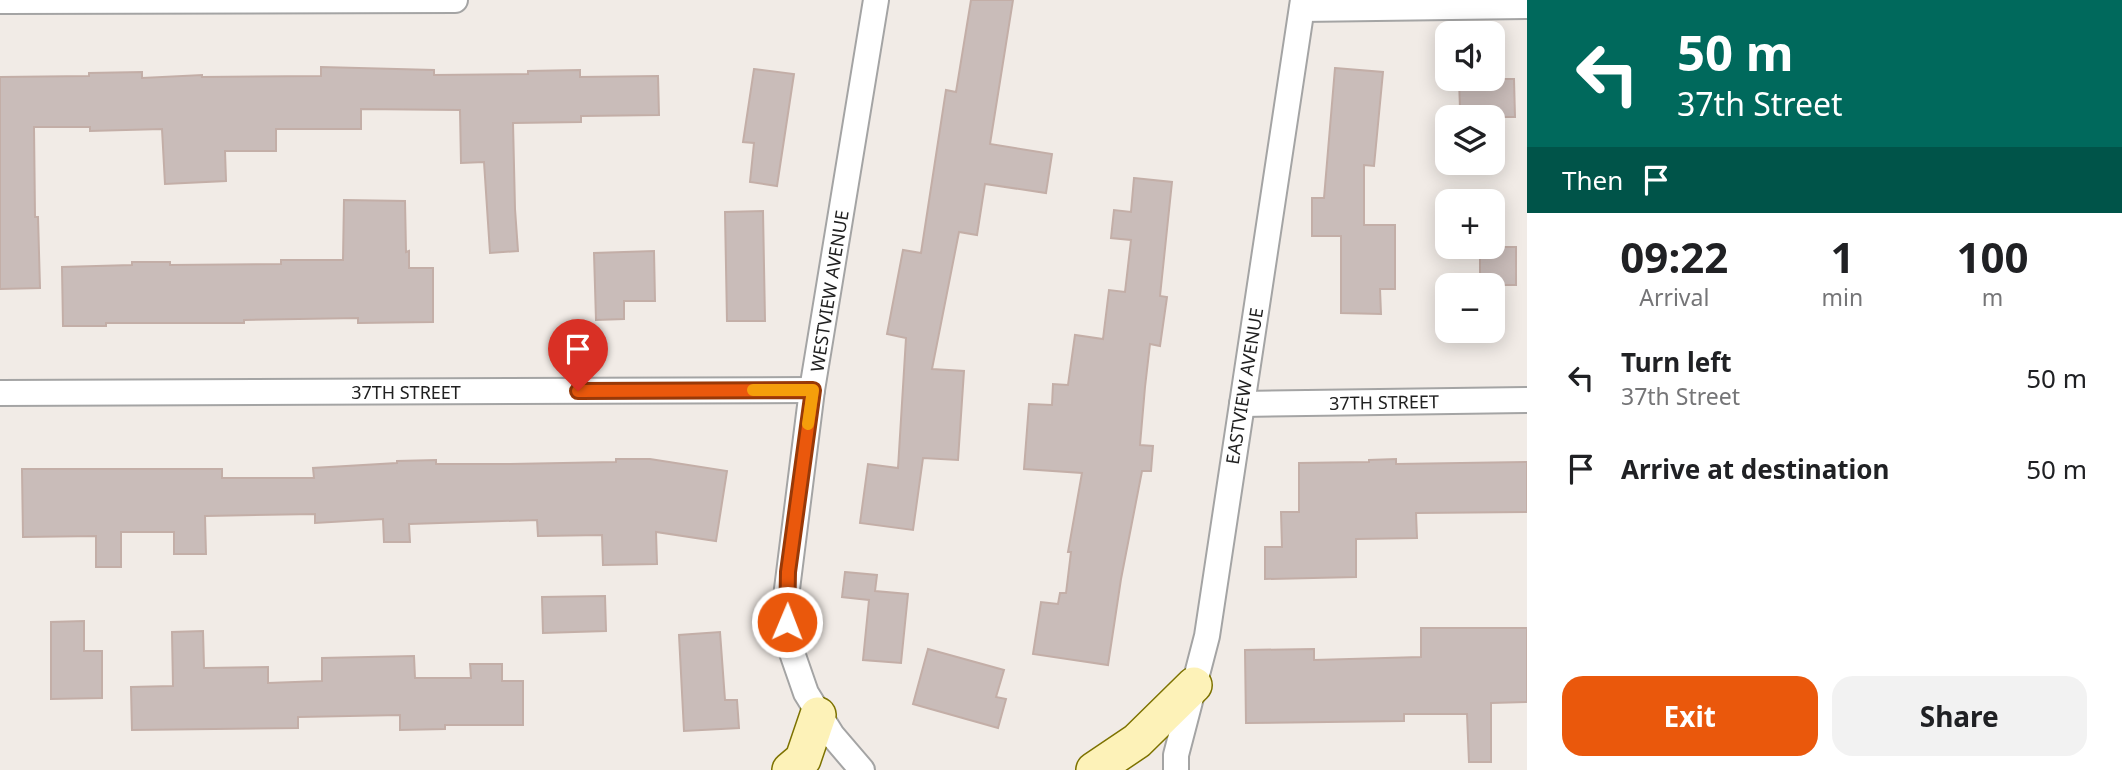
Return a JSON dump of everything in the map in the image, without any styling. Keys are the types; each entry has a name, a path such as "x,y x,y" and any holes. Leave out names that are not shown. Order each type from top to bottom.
{"street":[{"path":"0,1 454,0"},
{"name":"WESTVIEW AVENUE","path":"862,770 818,715 797,670 787,622 786,597 813,390 876,0"},
{"path":"1303,5 1527,6"},
{"name":"EASTVIEW AVENUE","path":"1176,770 1176,755 1207,636 1303,5"},
{"name":"37TH STREET","path":"0,393 813,390"},
{"name":"37TH STREET","path":"1242,404 1527,400"},
{"path":"1094,770 1137,741 1194,685"},
{"path":"790,770 803,759 818,715"}],"building":[{"path":"971,0 1013,0 990,144 1052,154 1046,193 985,184 977,235 959,232 932,369 964,371 958,460 923,458 913,530 860,523 868,464 898,468 906,338 887,334 903,250 921,253 946,90 956,92"},
{"path":"321,67 434,70 434,75 528,74 528,71 580,70 580,77 658,76 659,115 581,116 581,122 513,123 518,251 490,253 484,162 461,163 460,110 361,109 361,129 276,129 276,151 225,151 226,181 165,184 162,129 90,131 90,127 34,127 35,217 38,217 40,288 0,289 0,77 89,76 89,73 142,72 142,78 202,75 321,76"},
{"path":"1335,68 1383,72 1374,166 1364,165 1364,225 1395,225 1395,289 1380,289 1381,314 1341,313 1341,236 1312,236 1312,198 1324,198"},
{"path":"754,69 794,74 777,186 750,182 754,143 743,142"},
{"path":"1505,79 1514,79 1515,117 1505,117 1505,105 1460,105 1459,91 1505,91"},
{"path":"1134,178 1172,182 1160,296 1167,297 1160,346 1150,344 1145,387 1140,445 1153,446 1151,471 1142,471 1108,665 1033,654 1041,602 1058,604 1060,593 1066,593 1071,552 1068,552 1082,473 1024,469 1029,404 1052,405 1053,384 1068,385 1075,335 1103,339 1109,290 1125,292 1131,240 1111,238 1114,210 1131,212"},
{"path":"344,200 405,201 409,268 433,268 433,322 358,323 358,318 63,326 62,267 132,265 132,262 170,262 170,265 281,264 281,260 343,260"},
{"path":"763,211 765,321 727,321 725,212"},
{"path":"1505,247 1516,247 1516,285 1505,285 1505,273 1480,273 1480,259 1505,259"},
{"path":"654,251 655,301 624,301 624,319 596,320 594,253"},
{"path":"616,459 650,459 727,471 716,541 656,532 657,564 603,565 602,535 538,536 537,520 409,524 410,542 384,542 383,519 315,523 315,514 205,516 206,554 174,554 174,532 121,532 121,567 96,567 96,536 23,537 22,469 222,469 222,478 314,478 313,468 397,461 510,464 616,462"},
{"path":"1396,459 1396,464 1527,462 1527,512 1416,513 1417,538 1356,539 1356,577 1265,579 1265,547 1282,547 1281,512 1299,512 1299,463"},
{"path":"845,572 877,575 875,591 908,594 901,663 863,660 869,600 842,597"},
{"path":"605,596 606,631 543,633 542,597"},
{"path":"84,621 84,651 102,651 102,698 51,699 51,622"},
{"path":"1421,628 1527,628 1527,702 1491,703 1491,762 1469,762 1467,714 1404,714 1404,721 1246,723 1245,650 1314,649 1314,660 1421,657"},
{"path":"203,631 204,668 268,667 268,683 322,681 322,658 414,656 415,678 471,678 470,664 502,664 502,681 523,681 523,725 445,725 445,729 400,730 400,715 298,717 298,728 132,730 131,687 173,686 172,632"},
{"path":"720,632 725,700 737,700 739,728 684,731 679,635"},
{"path":"928,649 1004,670 996,697 1006,699 998,728 913,704"}],"slow traffic":[{"path":"753,390 813,390 808,424"}],"route":[{"path":"578,391 813,390 788,572 787,622"}]}
